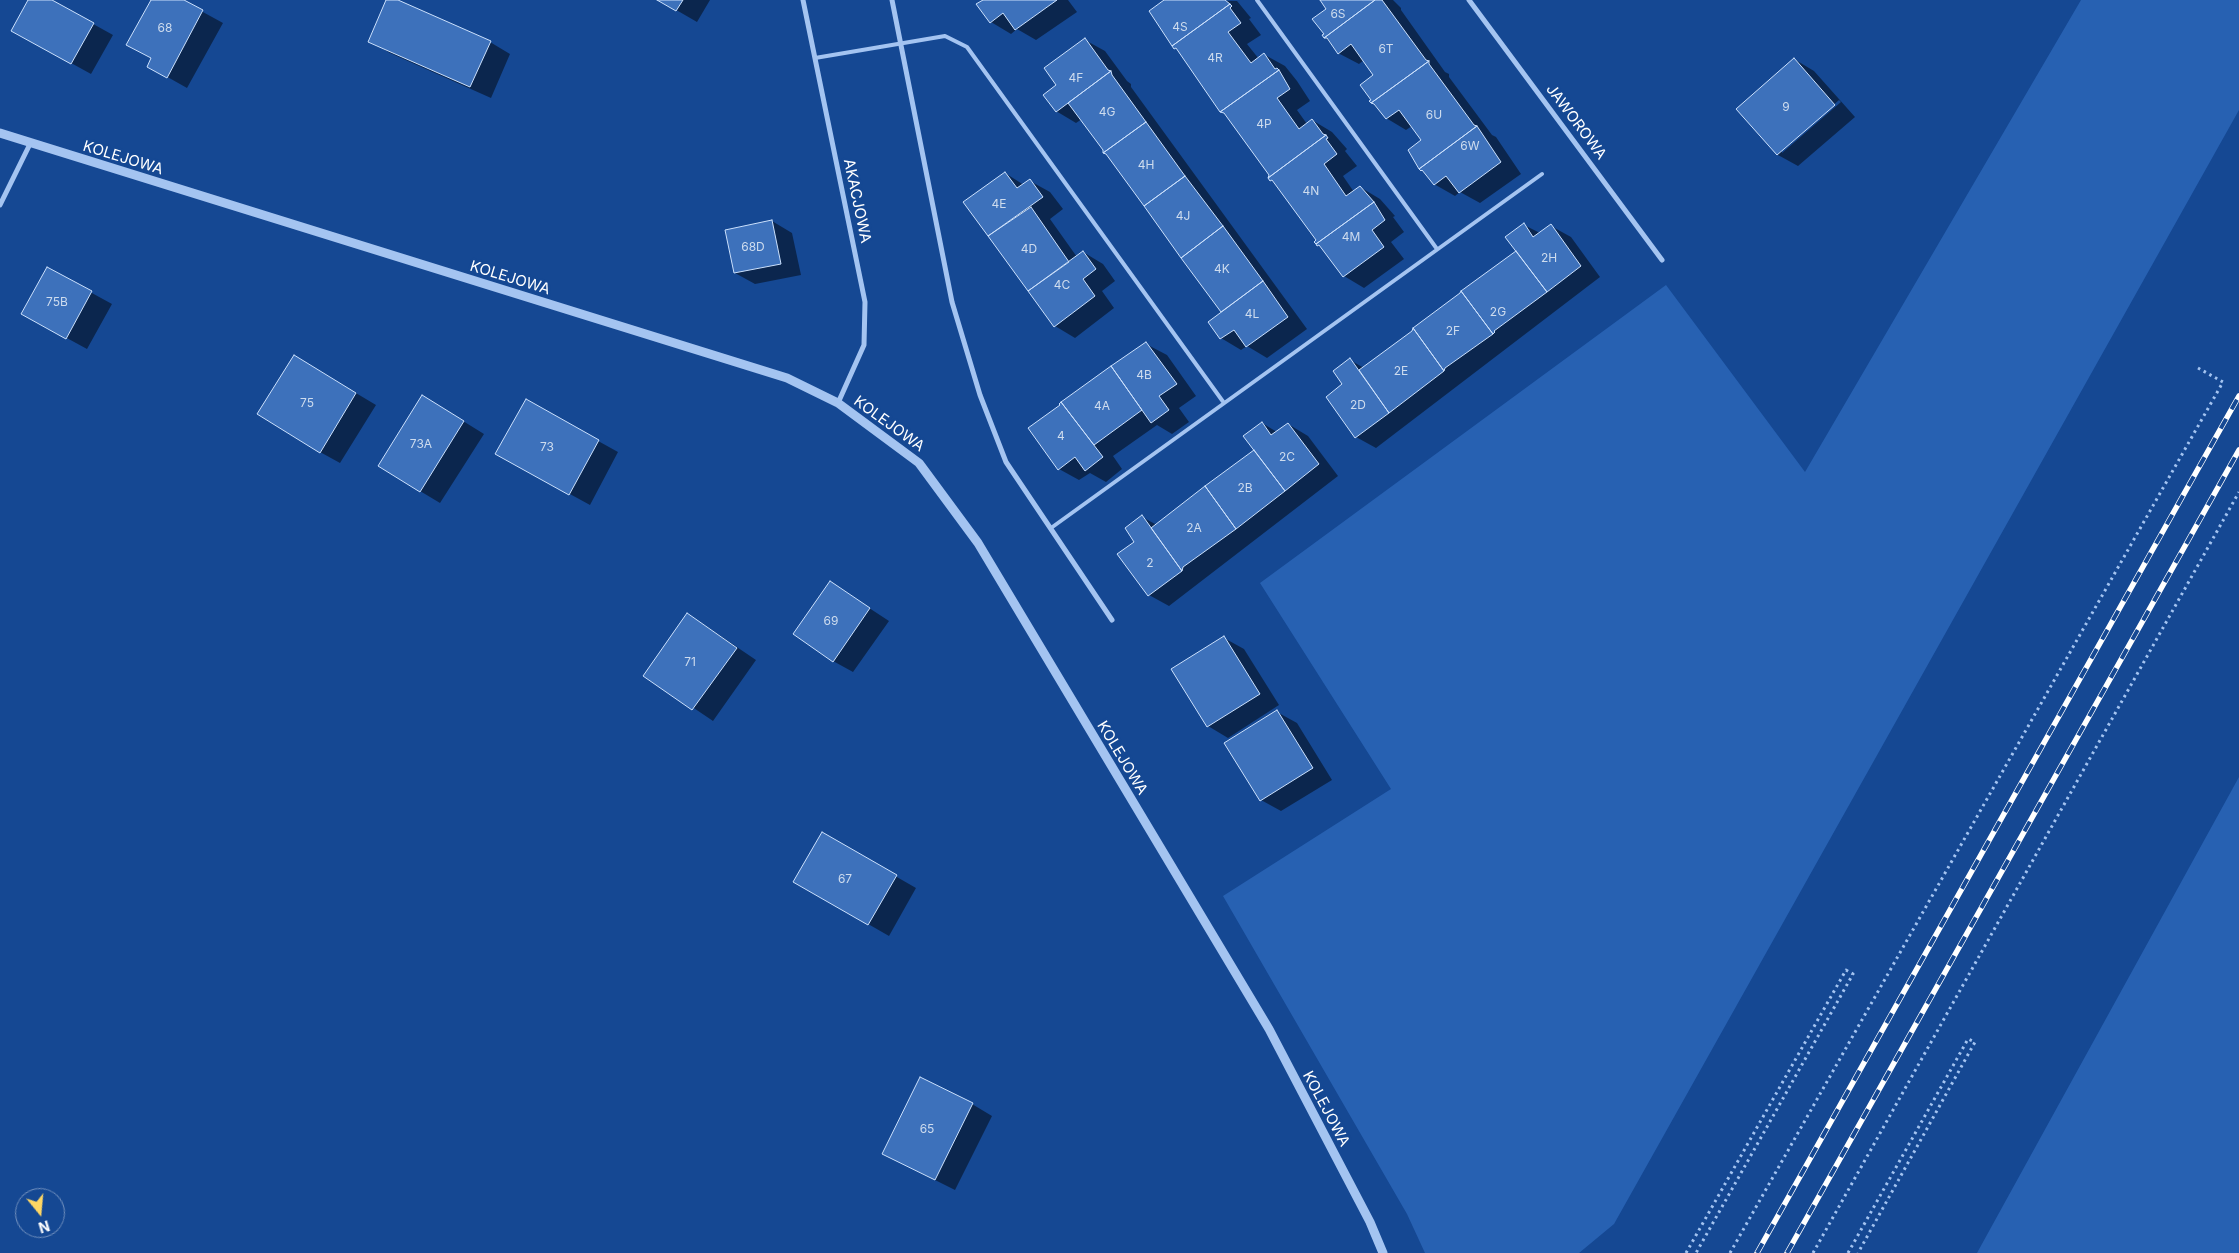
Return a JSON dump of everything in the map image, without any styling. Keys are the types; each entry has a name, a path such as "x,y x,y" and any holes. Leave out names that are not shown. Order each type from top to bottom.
{"street":[{"name":"AKACJOWA","path":"803,0 866,302 864,345 838,403"},
{"path":"892,0 952,302 980,395 1006,462 1112,620"},
{"name":"JAWOROWA","path":"1469,0 1662,260"},
{"name":"KOLEJOWA","path":"0,134 787,378 838,403 919,463 978,543 1269,1029 1370,1222 1383,1253"},
{"path":"0,205 30,144"}],"lane":[{"path":"1257,0 1438,250"},
{"path":"815,58 945,36 967,47 1224,403"},
{"path":"1050,528 1542,174"}],"path":[{"path":"1730,1253 2223,382 2198,368"},
{"path":"1813,1253 2239,492"},
{"path":"1686,1253 1846,970 1853,974 1696,1253"},
{"path":"1848,1253 1968,1039 1976,1042 1858,1253"}],"shaded area":[{"path":"2081,0 2239,0 2239,110 1614,1224 1579,1253 1425,1253 1407,1214 1223,896 1391,789 1260,583 1666,285 1805,472"},
{"path":"2239,777 2239,1253 1977,1253"}],"building":[{"path":"28,0 52,0 94,23 71,64 11,31"},
{"path":"151,0 184,0 203,10 167,78 147,67 151,58 126,45"},
{"path":"386,0 398,0 491,41 470,87 368,42"},
{"path":"657,0 683,0 676,11"},
{"path":"983,0 1057,0 1015,30 1003,13 990,23 976,4"},
{"path":"1164,0 1225,0 1230,4 1172,46 1149,11"},
{"path":"1320,0 1375,0 1324,38 1322,35 1324,34 1312,19 1326,9"},
{"path":"1375,0 1382,0 1426,60 1429,61 1371,103 1369,101 1371,100 1360,85 1373,75 1351,44 1338,54 1327,38 1324,38"},
{"path":"1230,4 1232,6 1230,8 1241,23 1228,32 1251,63 1264,53 1275,69 1279,70 1220,112 1176,48 1174,49 1172,46"},
{"path":"1085,38 1108,70 1111,71 1056,112 1043,95 1056,85 1044,68"},
{"path":"1794,58 1835,105 1777,155 1736,109"},
{"path":"1429,61 1429,64 1474,125 1477,126 1419,169 1408,150 1421,140 1399,110 1386,119 1374,104 1371,103"},
{"path":"1279,70 1290,89 1277,98 1299,129 1312,119 1323,134 1326,135 1268,178 1269,175 1224,113 1220,112"},
{"path":"1111,71 1146,122 1103,153 1103,150 1068,103"},
{"path":"1146,122 1185,176 1144,206 1106,154 1103,153"},
{"path":"1477,126 1501,162 1459,193 1446,176 1434,185 1422,170 1419,169"},
{"path":"1326,135 1328,138 1326,139 1337,154 1324,164 1346,196 1360,186 1374,202 1316,244 1314,242 1316,240 1272,180 1270,181 1268,178"},
{"path":"1005,172 1017,188 1030,179 1043,197 988,236 963,202"},
{"path":"1185,176 1223,226 1181,258 1144,206"},
{"path":"1374,202 1385,220 1372,230 1384,247 1343,277 1319,245 1317,246 1316,244"},
{"path":"1031,207 1069,262 1028,291 988,236"},
{"path":"772,220 781,264 734,273 725,230"},
{"path":"1524,223 1533,237 1551,224 1581,266 1547,292 1505,237"},
{"path":"1223,226 1263,281 1221,312 1181,258"},
{"path":"1083,251 1096,269 1083,279 1095,296 1054,327 1028,291"},
{"path":"1516,251 1547,292 1494,331 1493,334 1461,291"},
{"path":"47,267 92,291 66,339 21,314"},
{"path":"1263,281 1288,317 1246,347 1234,330 1220,339 1208,322"},
{"path":"1461,291 1493,334 1445,368 1444,371 1413,328"},
{"path":"1413,328 1444,371 1389,413 1359,370 1412,331"},
{"path":"1146,342 1177,384 1159,396 1169,410 1151,423 1111,366"},
{"path":"294,355 356,393 320,453 257,414"},
{"path":"1350,358 1389,413 1355,438 1326,397 1342,384 1333,371"},
{"path":"1111,366 1142,410 1094,445 1061,402"},
{"path":"422,395 464,421 420,492 378,466"},
{"path":"526,399 599,440 569,495 495,454"},
{"path":"1061,402 1103,457 1085,471 1075,457 1058,470 1028,428 1060,405"},
{"path":"1262,422 1271,435 1288,423 1319,464 1285,491 1243,436"},
{"path":"1254,450 1285,491 1236,529 1205,486"},
{"path":"1205,486 1236,529 1183,567 1182,571 1151,528"},
{"path":"1142,515 1182,571 1148,596 1117,554 1134,542 1125,528"},
{"path":"830,581 870,608 833,662 793,634"},
{"path":"687,613 737,648 692,710 643,676"},
{"path":"1224,636 1260,694 1207,727 1171,669"},
{"path":"1277,710 1313,768 1260,801 1224,743"},
{"path":"822,832 897,875 868,925 793,882"},
{"path":"920,1077 973,1103 935,1180 882,1154"}],"railway":[{"path":"1757,1253 2239,396"},
{"path":"1787,1253 2239,450"}]}
